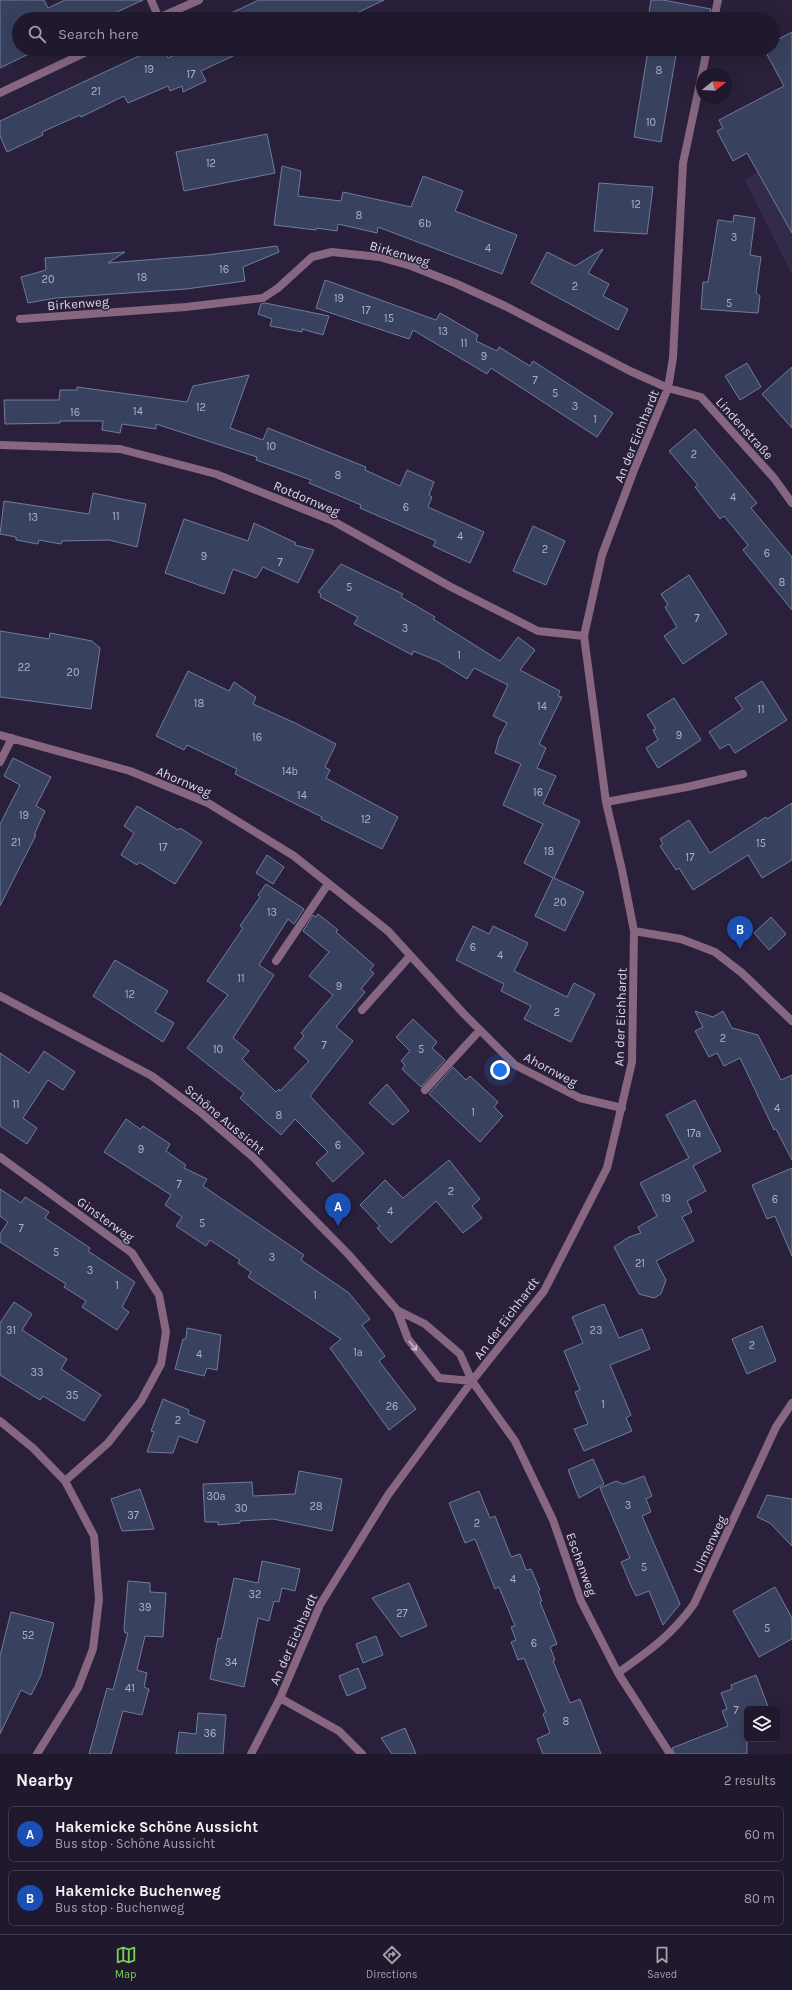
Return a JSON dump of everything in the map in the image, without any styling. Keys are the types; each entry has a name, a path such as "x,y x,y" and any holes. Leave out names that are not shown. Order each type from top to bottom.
{"street":[{"path":"151,0 156,12"},
{"path":"172,12 199,0"},
{"path":"715,12 718,0"},
{"path":"0,93 77,56"},
{"name":"An der Eichhardt","path":"703,68 706,56"},
{"name":"An der Eichhardt","path":"251,1754 280,1698 320,1605 388,1495 472,1381 544,1291 607,1168 632,1062 634,932 622,870 606,802 584,636 602,554 634,470 668,388 673,358 683,163 696,102"},
{"name":"Birkenweg","path":"20,319 186,307 263,298 278,288 312,257 332,252 353,253 398,262 457,284 505,306 630,371 668,388"},
{"name":"Lindenstraße","path":"668,388 701,397 774,478 792,503"},
{"name":"Rotdornweg","path":"0,445 120,449 216,474 333,521 451,587 538,631 584,636"},
{"name":"Ahornweg","path":"0,735 130,771 208,803 294,856 388,931 480,1030 516,1065 580,1098 622,1108"},
{"path":"0,762 12,738"},
{"path":"606,802 687,787 743,774"},
{"path":"276,961 328,884"},
{"path":"634,932 681,939 714,952 742,973 792,1020"},
{"path":"362,1010 410,956"},
{"name":"Schöne Aussicht","path":"0,996 152,1076 199,1110 254,1158 349,1255 397,1310 408,1339 439,1378 472,1381 460,1354 425,1324 397,1310"},
{"path":"425,1090 480,1030"},
{"name":"Ginsterweg","path":"0,1157 132,1253 159,1294 166,1332 161,1364 142,1401 108,1443 65,1481"},
{"name":"Eschenweg","path":"472,1381 515,1440 553,1520 581,1601 618,1674 670,1754"},
{"name":"Ulmenweg","path":"618,1674 657,1646 678,1625 694,1604 776,1427 792,1403"},
{"path":"0,1421 33,1448 65,1481 94,1536 99,1598 93,1650 78,1688 37,1754"},
{"path":"280,1698 339,1731 362,1754"}],"shaded area":[{"path":"792,150 792,275 745,180"}],"building":[{"path":"0,0 44,0 48,8 65,0 143,0 117,12 12,12 12,56 25,56 0,68"},
{"path":"259,0 384,0 359,12 233,12"},
{"path":"651,0 663,0 711,9 710,12 649,12"},
{"path":"792,32 792,233 747,153 733,161 717,131 723,128 719,120 784,86 768,56 780,56 780,38"},
{"path":"139,56 167,56 168,58 172,56 233,56 201,71 206,81 183,92 182,86 170,91 168,86 128,103 124,96 81,117 80,115 42,132 43,135 7,152 0,136 0,121"},
{"path":"647,56 676,56 661,142 634,137"},
{"path":"267,134 275,173 184,191 176,152"},
{"path":"282,166 301,171 298,196 341,201 343,192 411,207 423,176 463,191 455,211 517,235 502,274 378,227 377,233 338,224 337,231 274,225"},
{"path":"599,183 653,187 647,234 594,231"},
{"path":"734,215 755,218 750,255 761,257 756,293 760,296 758,313 701,309 703,282 708,282 718,220 733,222"},
{"path":"277,246 279,252 243,267 245,281 186,289 56,298 28,303 21,277 46,270 45,258 125,252 108,263 207,255"},
{"path":"603,249 588,273 609,284 603,296 628,309 618,330 531,283 547,252 575,266"},
{"path":"325,280 436,320 440,313 478,335 476,341 497,351 499,347 530,366 533,361 613,413 597,437 491,368 487,374 413,330 409,339 316,308"},
{"path":"265,303 329,316 323,335 302,329 302,332 270,326 272,319 258,314 261,304"},
{"path":"747,363 761,387 740,400 725,376"},
{"path":"792,367 792,428 762,394"},
{"path":"249,375 230,428 263,440 268,428 366,467 365,470 400,486 407,470 434,482 429,495 432,497 428,507 484,532 470,563 433,546 436,541 360,508 361,505 309,483 311,480 256,460 257,457 156,424 156,429 122,424 120,433 102,430 103,421 60,421 60,423 5,424 4,400 59,400 60,390 77,390 77,387 187,402 193,386"},
{"path":"695,429 757,503 751,508 792,557 792,610 743,550 748,545 724,516 720,519 695,487 698,485 669,451"},
{"path":"93,493 146,504 137,547 109,540 62,541 61,544 39,540 38,544 16,540 16,537 0,534 4,501 89,514"},
{"path":"184,519 248,541 254,523 296,543 295,545 314,550 298,583 263,567 256,578 233,569 224,594 165,573"},
{"path":"533,526 565,541 546,585 513,571"},
{"path":"341,564 403,594 401,597 435,617 433,619 500,661 518,637 535,650 520,670 560,691 558,696 562,697 539,744 546,748 537,768 556,776 543,804 580,821 554,878 584,892 565,931 535,916 553,878 524,863 543,824 503,805 521,764 495,753 499,738 507,723 493,716 508,685 474,668 467,679 438,661 413,651 412,655 354,624 358,617 320,597 321,594 318,592"},
{"path":"689,575 727,634 683,664 664,636 677,627 665,607 668,605 661,594"},
{"path":"0,631 49,639 50,633 92,641 100,648 91,709 0,697"},
{"path":"188,671 229,691 234,682 256,697 253,704 336,744 325,767 330,770 326,778 398,817 382,849 321,819 322,817 235,774 237,769 187,745 184,750 156,736"},
{"path":"762,681 787,720 735,753 729,744 720,749 709,732 743,709 735,698"},
{"path":"674,698 701,740 658,768 646,748 658,740 653,730 656,729 647,715"},
{"path":"13,758 51,777 36,806 45,811 34,835 36,835 0,906 0,824 20,785 4,776"},
{"path":"792,803 792,860 762,878 748,855 693,890 679,868 676,870 660,846 663,844 660,839 689,820 710,853 766,817 767,819"},
{"path":"137,806 178,830 180,828 202,842 175,884 139,862 137,865 121,855 134,833 124,826"},
{"path":"267,855 284,867 273,884 256,873"},
{"path":"266,884 304,909 294,924 288,919 259,965 274,975 233,1038 249,1051 242,1059 276,1092 279,1089 280,1091 309,1061 294,1048 304,1036 301,1033 333,995 309,976 329,952 303,931 313,915 316,917 318,914 338,930 336,932 374,965 370,970 374,973 361,989 365,992 336,1027 353,1041 310,1096 364,1153 333,1182 316,1163 328,1152 295,1119 281,1135 240,1098 244,1093 187,1048 228,995 207,981 243,928 240,926 260,897 258,895"},
{"path":"771,917 786,934 769,950 754,933"},
{"path":"473,926 489,934 493,926 528,943 514,971 567,997 574,983 595,994 571,1042 524,1019 531,1006 501,991 504,984 456,960"},
{"path":"115,960 168,991 155,1012 174,1023 163,1042 93,996"},
{"path":"695,1011 713,1017 723,1011 732,1028 758,1035 781,1080 792,1075 792,1160 776,1129 774,1130 740,1058 724,1066 717,1053 709,1057 695,1031 703,1027"},
{"path":"413,1019 437,1042 432,1048 445,1060 421,1087 402,1069 405,1065 401,1061 410,1051 396,1037"},
{"path":"44,1051 75,1072 63,1090 48,1080 23,1118 37,1128 27,1144 0,1126 0,1053 29,1073"},
{"path":"453,1067 466,1080 470,1076 498,1102 494,1107 503,1116 480,1142 429,1094"},
{"path":"387,1084 409,1111 393,1125 369,1103"},
{"path":"695,1100 721,1151 693,1166 706,1191 687,1201 692,1212 682,1217 694,1241 656,1261 666,1280 661,1294 654,1298 639,1294 614,1247 629,1237 641,1233 638,1227 657,1216 640,1183 689,1158 666,1115"},
{"path":"126,1119 140,1129 143,1126 170,1144 166,1151 186,1165 184,1168 207,1179 203,1186 304,1255 301,1260 349,1293 370,1319 362,1325 385,1356 379,1361 416,1409 389,1430 330,1348 341,1339 248,1277 251,1272 238,1263 240,1260 210,1240 206,1246 176,1226 182,1217 165,1205 171,1195 104,1152"},
{"path":"449,1160 480,1199 472,1206 482,1218 463,1233 436,1201 391,1243 377,1228 380,1226 360,1205 385,1180 403,1198"},
{"path":"792,1168 792,1256 775,1216 767,1219 752,1185"},
{"path":"0,1189 21,1203 25,1197 49,1212 45,1218 90,1248 88,1251 135,1282 122,1307 129,1312 117,1330 82,1307 86,1301 64,1287 66,1284 0,1242 0,1234 8,1222 0,1216"},
{"path":"14,1302 32,1314 22,1330 67,1359 61,1369 101,1395 84,1421 43,1396 40,1400 0,1375 0,1323"},
{"path":"604,1304 619,1338 642,1329 650,1349 610,1365 631,1415 626,1418 632,1431 584,1451 574,1429 588,1424 575,1392 580,1390 564,1351 583,1343 572,1317"},
{"path":"762,1326 776,1361 747,1374 732,1339"},
{"path":"187,1328 221,1335 217,1370 207,1368 204,1376 175,1369 183,1339 186,1339"},
{"path":"163,1399 189,1410 188,1414 205,1421 197,1443 179,1436 173,1453 147,1452 154,1432 151,1431"},
{"path":"593,1459 604,1484 579,1498 568,1470"},
{"path":"299,1471 342,1479 332,1531 273,1519 240,1521 240,1523 218,1525 218,1522 205,1522 203,1484 252,1482 253,1496 295,1494"},
{"path":"644,1476 652,1496 646,1499 651,1512 642,1516 680,1604 663,1625 649,1591 636,1596 631,1586 621,1562 630,1558 600,1488 616,1481 623,1484"},
{"path":"140,1489 154,1529 122,1531 111,1499"},
{"path":"479,1491 490,1518 495,1516 511,1557 520,1554 526,1570 531,1569 540,1590 538,1591 542,1601 540,1602 557,1644 550,1647 555,1660 553,1661 570,1703 580,1699 601,1754 543,1754 537,1739 550,1733 543,1714 546,1712 524,1658 518,1660 511,1642 516,1640 511,1627 515,1626 499,1587 495,1589 475,1539 465,1543 449,1503"},
{"path":"767,1495 792,1499 792,1546 770,1523 757,1517"},
{"path":"262,1561 300,1569 295,1591 282,1588 279,1602 274,1601 269,1621 258,1618 244,1687 210,1679 218,1638 221,1639 234,1578 258,1583"},
{"path":"128,1581 150,1583 150,1592 166,1593 163,1637 145,1636 137,1670 147,1673 144,1687 149,1689 142,1715 123,1711 111,1754 89,1754 107,1688 113,1690 128,1633 125,1633 124,1628"},
{"path":"409,1583 427,1626 401,1637 372,1598"},
{"path":"775,1587 792,1618 792,1639 759,1657 733,1611"},
{"path":"11,1612 54,1623 41,1675 31,1695 21,1690 0,1734 0,1656"},
{"path":"376,1636 383,1655 363,1663 356,1644"},
{"path":"358,1668 366,1688 347,1696 339,1676"},
{"path":"756,1675 768,1706 744,1706 744,1742 747,1742 747,1754 675,1754 672,1748 728,1726 722,1711 727,1709 721,1693 732,1689 731,1685"},
{"path":"198,1713 226,1715 223,1754 176,1754 179,1732 196,1734"},
{"path":"405,1728 416,1754 392,1754 381,1738"}],"place":[{"name":"Hakemicke Buchenweg","path":"740,949"},
{"name":"Hakemicke Schöne Aussicht","path":"338,1226"}]}
